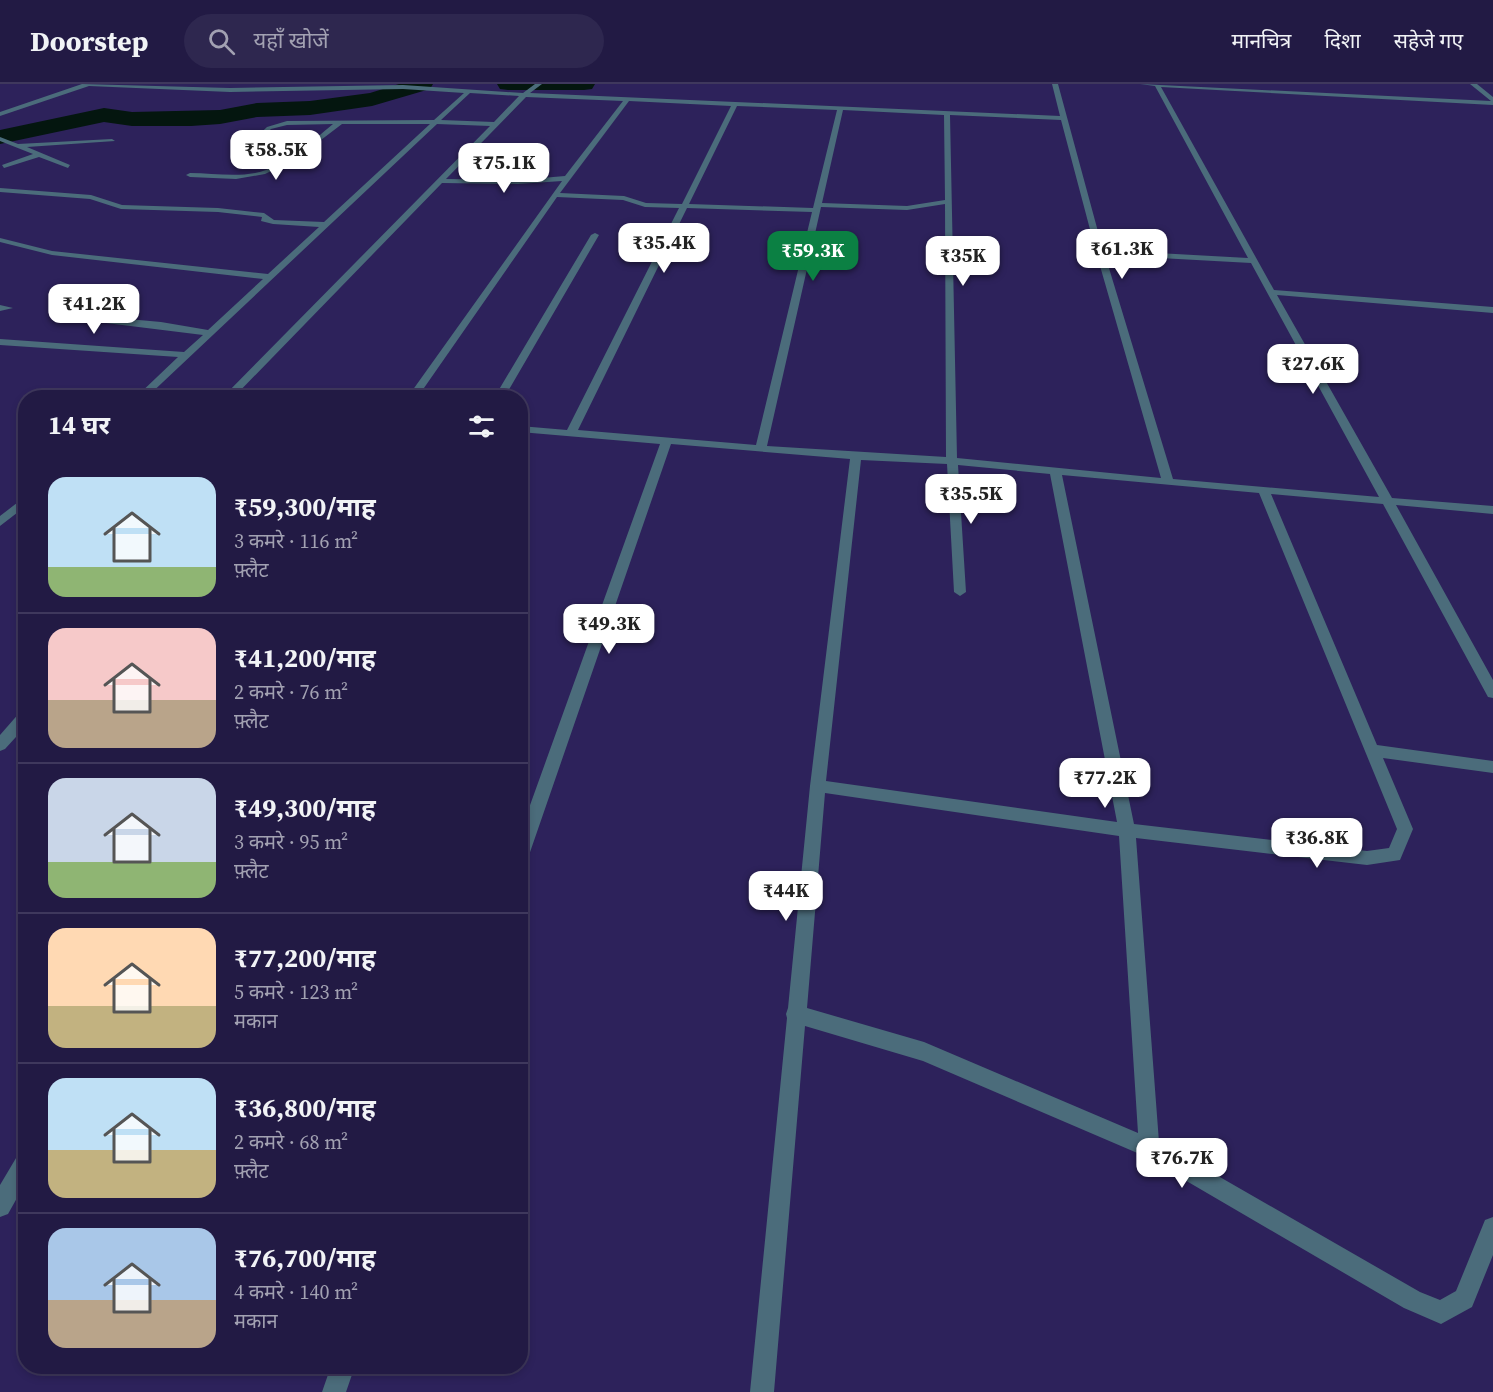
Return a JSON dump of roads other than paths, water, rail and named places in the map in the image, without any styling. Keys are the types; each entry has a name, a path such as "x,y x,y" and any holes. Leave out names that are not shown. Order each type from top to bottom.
{"street":[{"path":"0,114 25,108 87,84 230,90 292,86 403,87 524,96 1065,118"},
{"path":"1055,84 1100,252 1168,482"},
{"path":"1143,84 1493,101"},
{"path":"1473,84 1493,101"},
{"path":"1157,85 1270,292 1390,501 1493,693"},
{"path":"235,390 439,181 524,96 537,86"},
{"path":"149,390 468,92"},
{"path":"418,390 567,178 627,100"},
{"path":"571,433 735,104"},
{"path":"0,107 25,108"},
{"path":"761,448 840,109"},
{"path":"947,113 952,461 960,592"},
{"path":"253,143 276,125 340,122 496,124"},
{"path":"190,175 244,176 264,173 302,151 340,122"},
{"path":"2,141 68,166"},
{"path":"15,146 112,141"},
{"path":"2,166 38,155"},
{"path":"2,166 25,170"},
{"path":"439,181 518,182 567,178"},
{"path":"0,190 90,196 121,207 218,210 259,214 266,217 264,219 273,222 327,225"},
{"path":"555,195 624,198 640,204 684,206 901,208 948,202"},
{"path":"504,390 595,235"},
{"path":"2,243 52,253 268,277"},
{"path":"1100,252 1253,261"},
{"path":"1270,292 1493,310"},
{"path":"106,320 161,325 210,333"},
{"path":"0,342 187,355"},
{"path":"528,430 856,456 952,461 1493,510"},
{"path":"528,835 667,441"},
{"path":"762,1392 795,1014 818,786 856,456"},
{"path":"1055,470 1127,830 1149,1148"},
{"path":"818,786 1127,830 1367,858 1394,855 1405,829 1263,489"},
{"path":"0,522 18,506"},
{"path":"0,745 18,724"},
{"path":"1371,750 1493,767"},
{"path":"795,1014 924,1052 1149,1148 1412,1300 1441,1312 1464,1299 1493,1228"},
{"path":"0,1206 18,1174"},
{"path":"334,1392 340,1374"}],"waterway":[{"path":"0,137 104,115 132,119 191,119 220,117 257,110 310,108 372,99 422,84"},
{"path":"508,84 584,84"}]}
